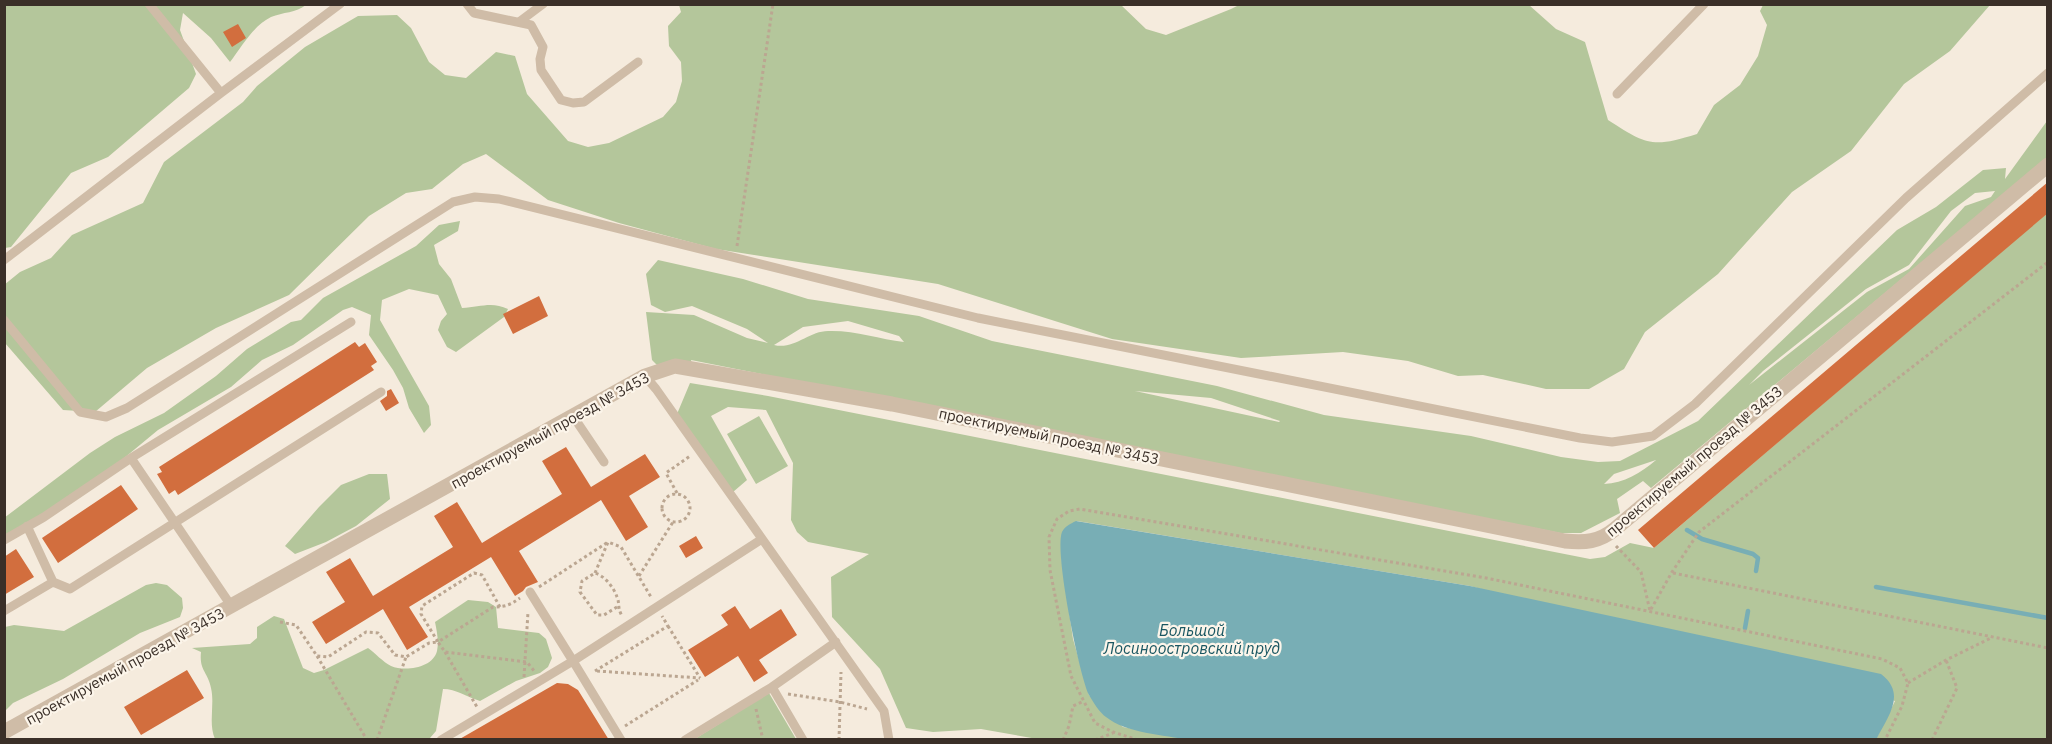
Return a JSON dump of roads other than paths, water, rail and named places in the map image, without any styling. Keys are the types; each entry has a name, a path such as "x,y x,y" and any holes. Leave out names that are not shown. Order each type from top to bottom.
{"street":[{"name":"проектируемый проезд № 3453","path":"4,732 645,376 668,368 684,366 892,404 1565,541 1594,541 1606,536 2048,165"}],"lane":[{"path":"149,4 221,93"},
{"path":"4,260 340,4"},
{"path":"467,4 474,13 531,25 543,47 540,59 541,70 561,100 573,104 584,102 638,62"},
{"path":"519,22 543,4"},
{"path":"1617,93 1704,4"},
{"path":"4,320 80,412 106,417 127,408 453,202 476,197 499,200 978,318 1580,438 1612,442 1653,436 1695,404 1906,198 2048,73"},
{"path":"4,540 131,458 351,322"},
{"path":"645,376 884,711 890,740"},
{"path":"27,526 53,582 70,589 381,392"},
{"path":"573,416 604,462"},
{"path":"131,458 231,607"},
{"path":"441,740 573,661 762,539"},
{"path":"4,611 53,582"},
{"path":"530,592 619,736"},
{"path":"685,740 753,698 773,689 836,642"},
{"path":"773,689 803,740"}],"water":[{"name":"Большой Лосиноостровский пруд","path":"1076,521 1470,586 1881,674 1893,689 1893,706 1876,740 1190,740 1146,733 1124,727 1104,715 1089,695 1085,683 1074,639 1061,563 1062,532"}],"waterway":[{"path":"1687,530 1702,539 1753,554 1758,558 1756,571"},
{"path":"1876,587 2048,618"},
{"path":"1745,628 1748,611"}]}
